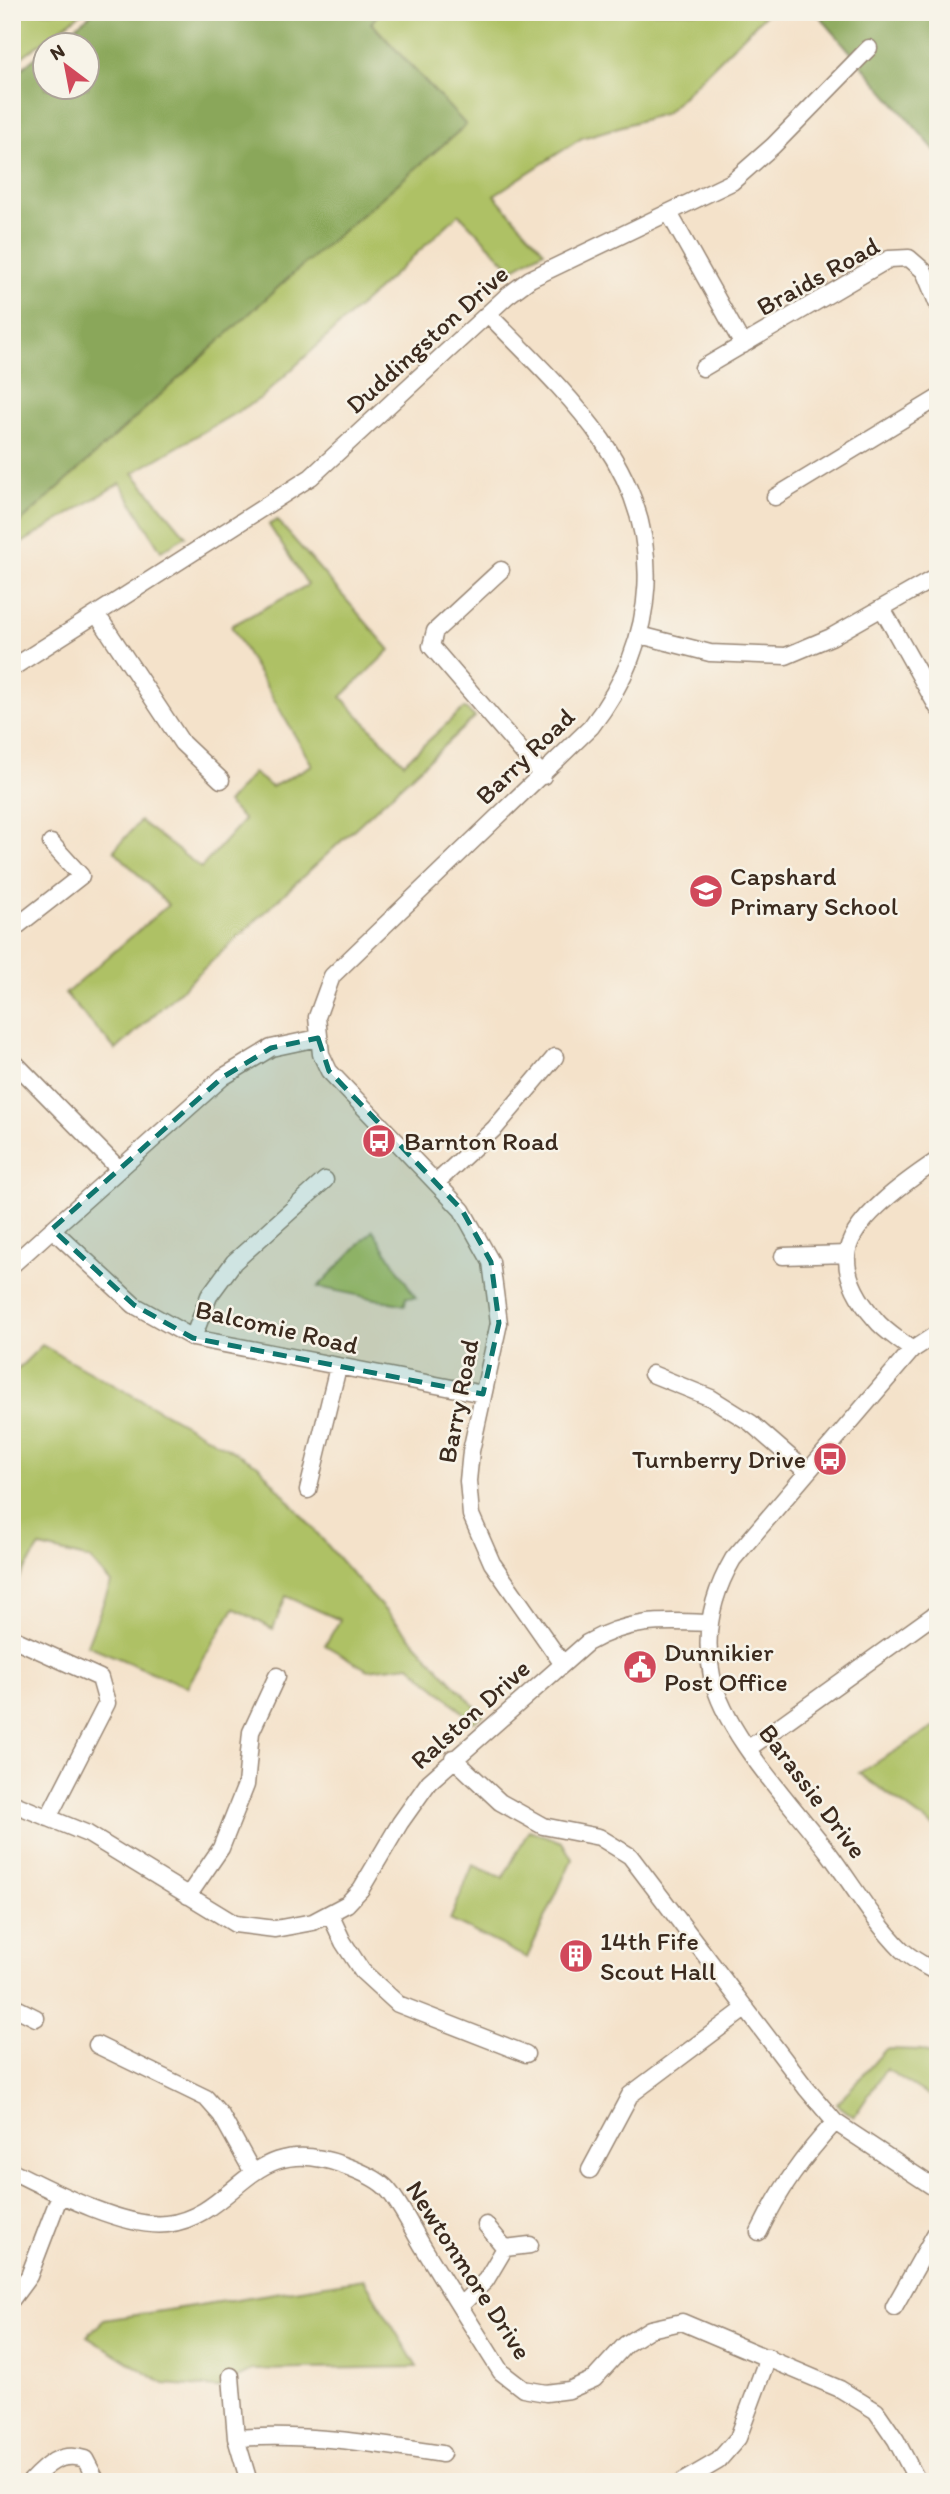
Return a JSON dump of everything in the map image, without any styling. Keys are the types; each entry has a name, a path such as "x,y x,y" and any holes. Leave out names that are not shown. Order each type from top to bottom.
{"street":[{"name":"Duddingston Drive","path":"12,668 98,616 311,477 488,314 530,279 732,182 773,146 869,48"},
{"path":"669,213 743,345"},
{"name":"Braids Road","path":"703,368 889,259 909,258 924,271 938,305"},
{"name":"Barry Road","path":"488,314 586,417 620,470 633,498 644,541 646,593 640,635 630,666 614,696 592,727 332,976 322,996 317,1017 318,1038 321,1054 337,1080 462,1210 491,1262 499,1322 468,1481 471,1515 492,1563 562,1663"},
{"path":"775,497 938,398"},
{"path":"500,570 435,631 431,646 543,776"},
{"path":"640,635 710,653 786,656 831,636 938,576"},
{"path":"882,608 938,708"},
{"path":"98,616 182,743 221,779"},
{"path":"12,930 81,876 51,843"},
{"path":"12,1265 223,1077 271,1048 318,1038"},
{"path":"437,1182 495,1128 555,1057"},
{"path":"12,1060 118,1168"},
{"path":"912,1350 876,1320 853,1288 847,1254 865,1217 908,1180 938,1160"},
{"path":"193,1338 209,1296 234,1262 325,1180"},
{"name":"Balcomie Road","path":"52,1229 134,1305 193,1338 483,1394"},
{"path":"783,1256 847,1254"},
{"path":"652,1374 711,1398 751,1423 806,1471 912,1350 938,1333"},
{"path":"308,1490 338,1367"},
{"name":"Barassie Drive","path":"806,1471 733,1559 718,1590 708,1623 712,1678 728,1715 749,1748 891,1937 921,1964 938,1973"},
{"path":"749,1748 938,1612"},
{"name":"Ralston Drive","path":"12,1803 88,1834 235,1924 259,1928 296,1926 330,1914 361,1889 415,1800 453,1758 562,1663 611,1629 662,1621 708,1623"},
{"path":"12,1638 100,1678 107,1703 48,1818"},
{"path":"188,1896 226,1835 246,1785 251,1732 277,1676"},
{"path":"453,1758 500,1802 543,1826 599,1837 630,1856 835,2122 938,2189"},
{"path":"330,1914 343,1942 362,1971 398,2004 526,2053"},
{"path":"12,2006 36,2018"},
{"path":"590,2170 630,2095 746,2008"},
{"path":"97,2045 206,2098 222,2115 252,2171"},
{"path":"759,2232 775,2199 797,2164 835,2122"},
{"name":"Newtonmore Drive","path":"12,2171 60,2195 141,2223 165,2224 202,2212 252,2171 275,2161 319,2156 355,2169 388,2189 500,2372 523,2389 546,2393 569,2390 594,2379 626,2344 650,2329 682,2322 841,2389 876,2411 896,2440 918,2482"},
{"path":"12,2300 29,2276 60,2195"},
{"path":"486,2225 505,2248"},
{"path":"894,2307 938,2229"},
{"path":"505,2248 530,2245"},
{"path":"460,2306 486,2280 505,2248"},
{"path":"682,2482 718,2461 738,2438 768,2357"},
{"path":"231,2376 236,2438 249,2482"},
{"path":"236,2438 289,2434 328,2437 442,2454"},
{"path":"30,2482 49,2463 73,2455 85,2459 97,2482"}],"highlighted area":[{"path":"318,1038 329,1071 344,1089 462,1210 491,1262 499,1323 483,1394 193,1338 134,1305 52,1229 223,1077 271,1048"}],"green space":[{"path":"12,12 83,12 56,32 32,32 32,49 12,64"},
{"path":"94,12 380,12 371,23 466,125 295,272 12,530 12,76 32,60 32,102 102,102 102,32 68,32"},
{"path":"380,12 768,12 666,113 582,138 494,195 544,251 512,269 459,214 261,398 133,473 186,536 161,551 120,483 12,549 12,530 295,272 465,126 371,22"},
{"path":"816,12 938,12 938,154"},
{"path":"277,520 390,650 341,697 404,763 464,708 475,717 116,1050 65,994 168,905 114,850 140,821 201,868 244,820 227,803 253,773 272,787 312,765 231,626 308,585 269,525"},
{"path":"373,1230 416,1298 406,1297 405,1305 318,1287"},
{"path":"42,1345 258,1465 368,1592 483,1715 474,1722 410,1665 368,1670 325,1645 340,1620 286,1596 273,1629 234,1608 187,1687 87,1645 111,1583 90,1559 40,1547 12,1589 12,1375"},
{"path":"938,1725 938,1830 859,1773"},
{"path":"529,1830 562,1842 572,1859 527,1958 450,1920 473,1865 503,1878"},
{"path":"886,2049 921,2050 938,2056 938,2101 886,2069 854,2117 837,2104"},
{"path":"364,2279 417,2367 253,2370 218,2388 164,2384 87,2336 104,2320"}],"place":[{"name":"Capshard Primary School","path":"706,891"},
{"name":"Barnton Road","path":"379,1141"},
{"name":"Turnberry Drive","path":"830,1459"},
{"name":"Dunnikier Post Office","path":"640,1667"},
{"name":"14th Fife Scout Hall","path":"576,1956"}]}
